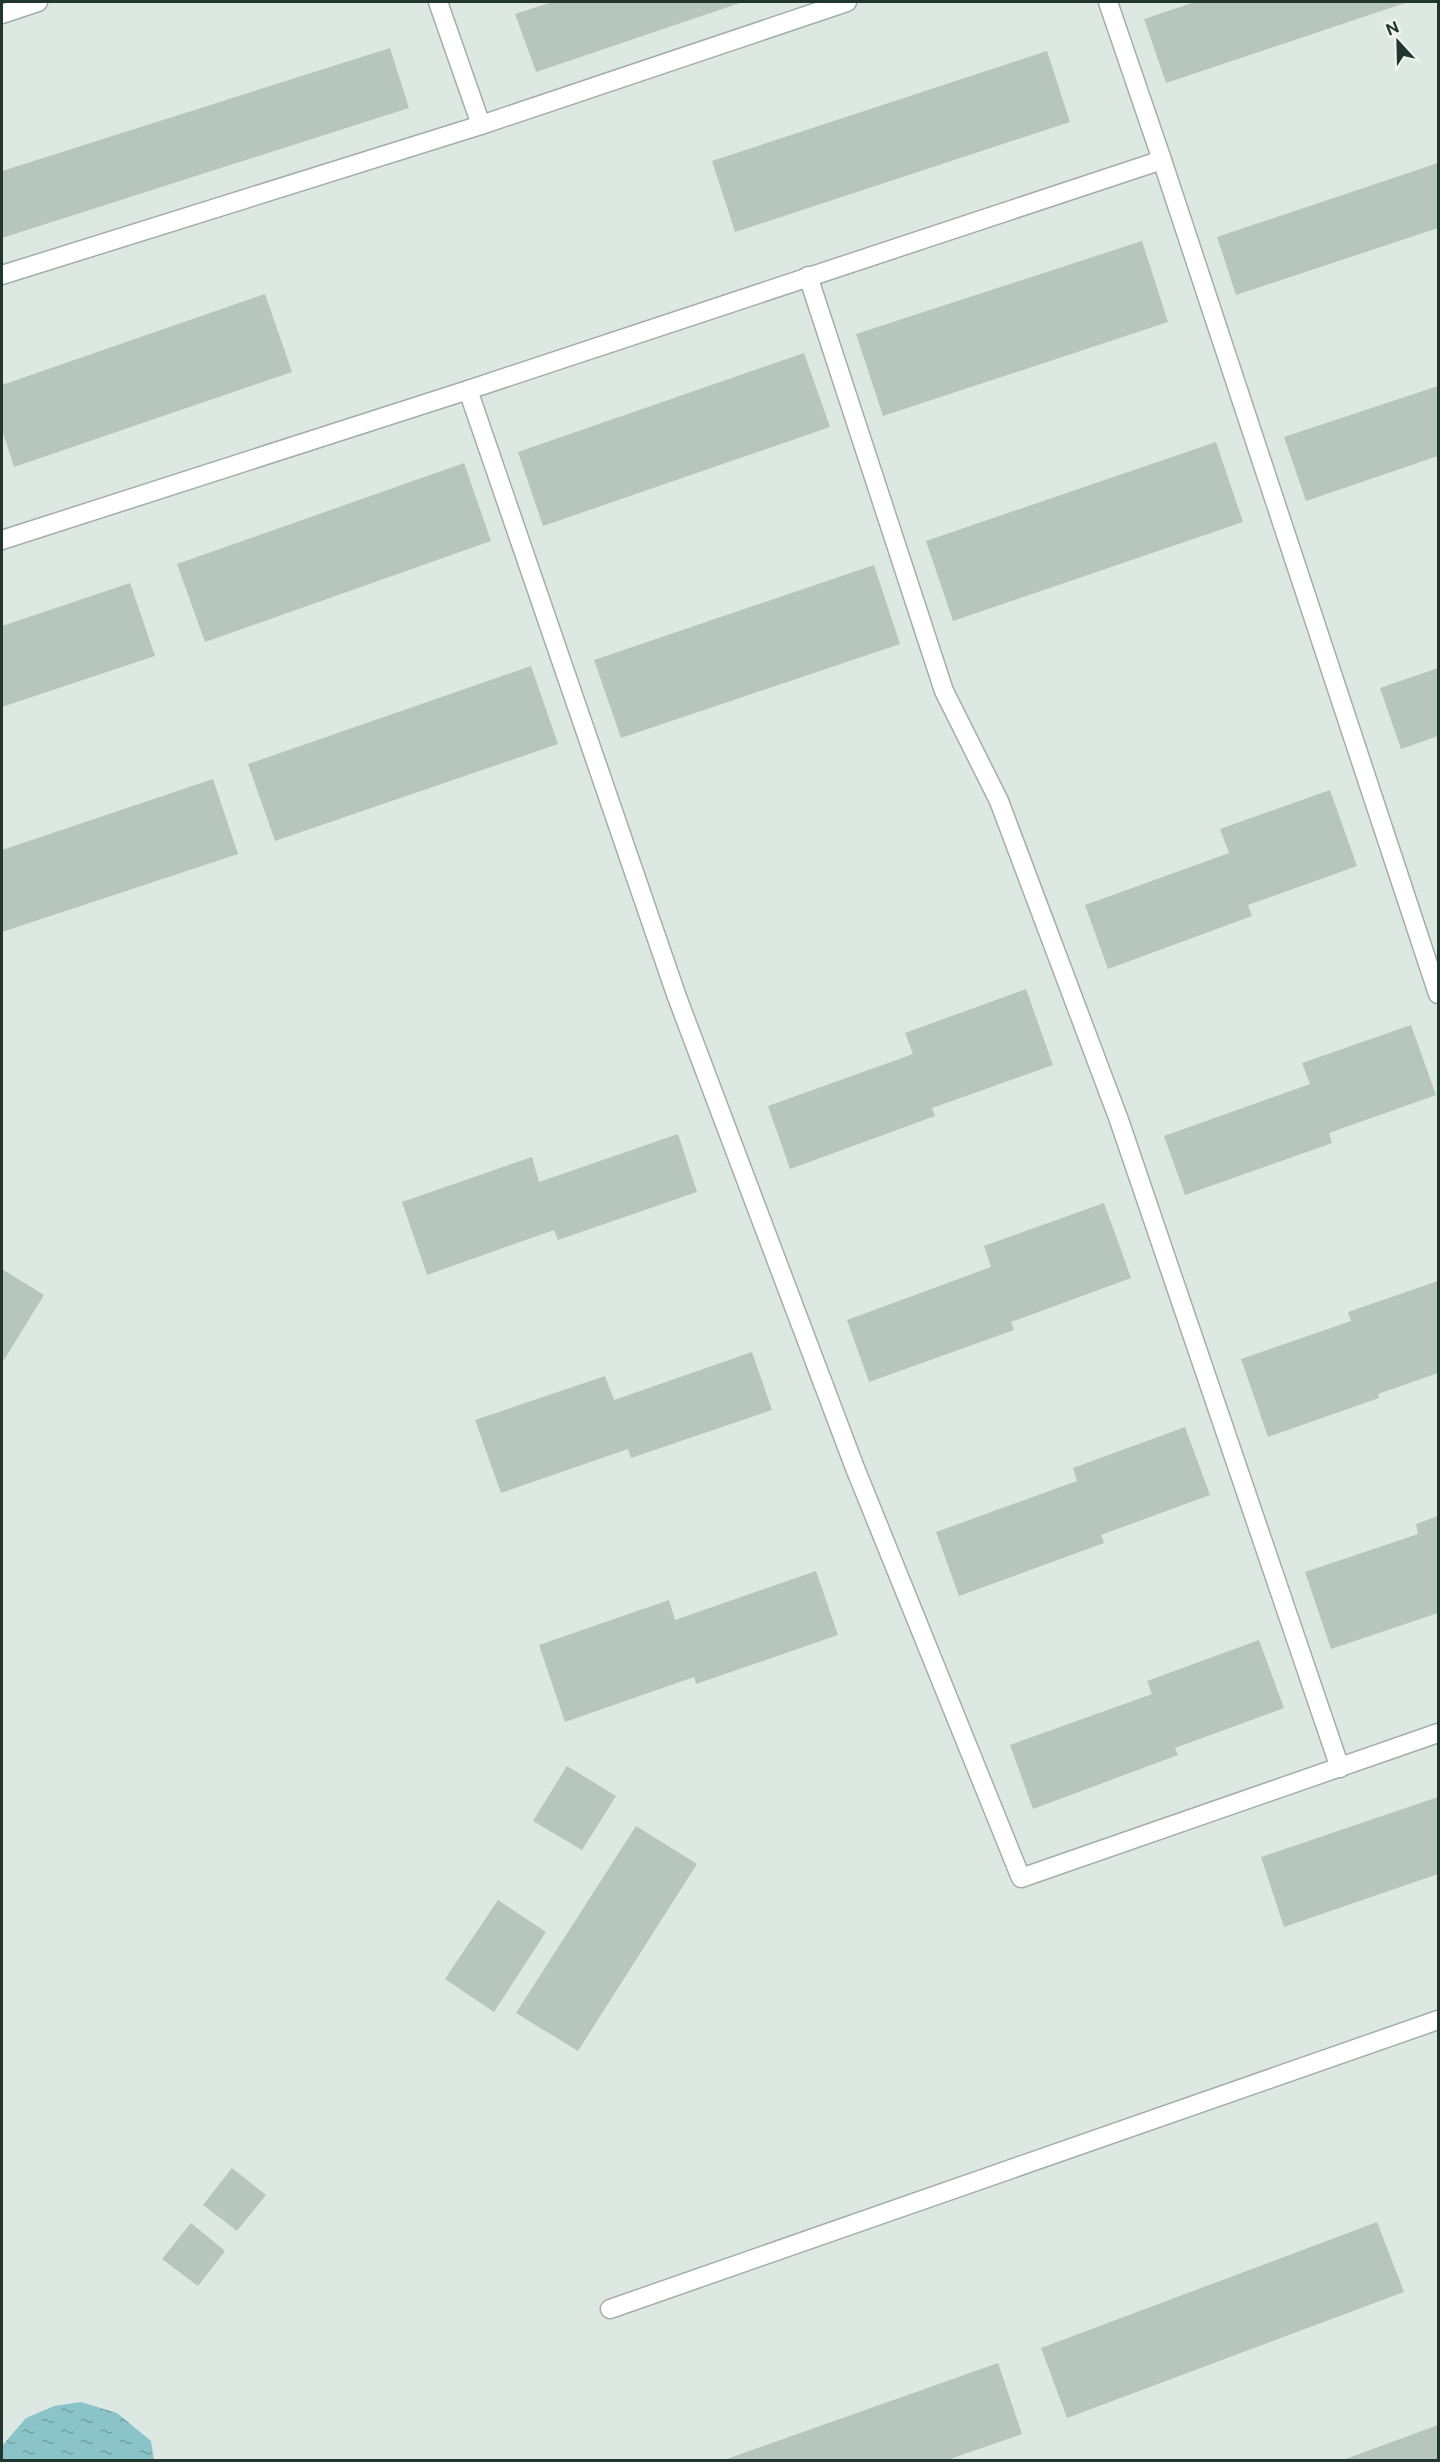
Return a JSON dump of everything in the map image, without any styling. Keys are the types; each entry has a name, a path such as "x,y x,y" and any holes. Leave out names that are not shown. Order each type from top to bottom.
{"street":[{"path":"2,14 38,2"},
{"path":"438,2 481,125"},
{"path":"2,274 481,125 848,2"},
{"path":"1108,2 1438,994"},
{"path":"2,540 468,390 1162,160"},
{"path":"808,276 944,691 999,801 1119,1120 1340,1767"},
{"path":"468,390 677,997 855,1468 1021,1878 1438,1733"},
{"path":"610,2309 1438,2020"}],"water":[{"path":"81,2402 117,2413 151,2441 154,2460 2,2460 2,2446 26,2418 54,2406"}],"building":[{"path":"552,2 743,2 536,72 515,14"},
{"path":"1195,2 1408,2 1166,83 1144,19"},
{"path":"390,48 409,108 2,238 2,171"},
{"path":"1047,51 1070,122 735,232 712,161"},
{"path":"1438,163 1438,228 1236,295 1217,237"},
{"path":"1142,241 1168,322 883,416 856,334"},
{"path":"265,294 292,372 14,467 2,430 2,385"},
{"path":"804,353 830,427 543,526 518,452"},
{"path":"1438,386 1438,456 1306,501 1284,437"},
{"path":"1216,442 1243,522 953,621 926,541"},
{"path":"464,463 491,541 205,642 177,564"},
{"path":"874,565 900,644 621,738 594,660"},
{"path":"130,583 155,656 2,707 2,626"},
{"path":"531,666 558,744 275,841 248,764"},
{"path":"1438,668 1438,736 1401,749 1380,688"},
{"path":"213,779 238,854 2,932 2,850"},
{"path":"1330,790 1357,866 1248,905 1252,916 1108,969 1085,905 1229,853 1220,829"},
{"path":"1026,989 1053,1065 932,1108 935,1116 790,1169 768,1106 913,1054 905,1033"},
{"path":"1411,1025 1436,1095 1329,1133 1332,1143 1185,1195 1164,1136 1310,1084 1302,1063"},
{"path":"678,1134 697,1192 558,1240 554,1230 427,1275 402,1202 532,1157 539,1182"},
{"path":"1104,1203 1131,1278 1011,1322 1014,1330 869,1382 847,1320 991,1267 984,1246"},
{"path":"2,1269 44,1295 4,1360 2,1358"},
{"path":"1438,1281 1438,1373 1378,1394 1379,1398 1268,1437 1241,1359 1351,1321 1348,1312"},
{"path":"752,1352 772,1410 631,1458 628,1449 501,1493 475,1420 605,1376 614,1400"},
{"path":"1185,1427 1210,1495 1101,1535 1104,1543 959,1596 936,1532 1077,1481 1073,1468"},
{"path":"1438,1516 1438,1613 1331,1649 1305,1572 1418,1534 1416,1524"},
{"path":"816,1571 838,1635 696,1684 694,1677 565,1722 539,1645 669,1600 675,1620"},
{"path":"1259,1640 1284,1708 1175,1748 1178,1755 1033,1809 1010,1745 1152,1694 1147,1681"},
{"path":"567,1766 616,1796 582,1850 533,1821"},
{"path":"1438,1797 1438,1874 1284,1927 1261,1857"},
{"path":"636,1826 697,1864 578,2051 516,2013"},
{"path":"498,1900 546,1932 494,2012 445,1979"},
{"path":"232,2168 266,2195 237,2231 203,2205"},
{"path":"1377,2222 1404,2292 1067,2418 1041,2348"},
{"path":"191,2223 225,2251 198,2286 162,2259"},
{"path":"998,2363 1022,2434 947,2460 724,2460"},
{"path":"1438,2425 1438,2460 1343,2460"}]}
